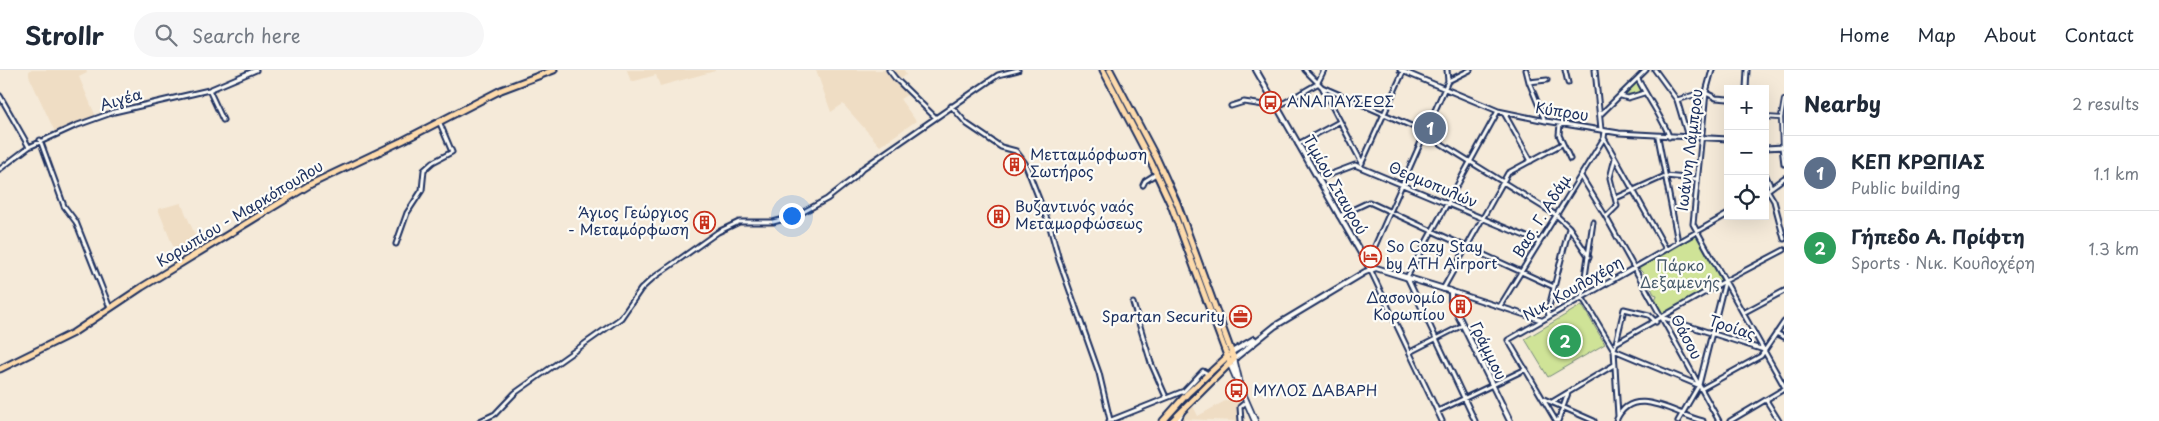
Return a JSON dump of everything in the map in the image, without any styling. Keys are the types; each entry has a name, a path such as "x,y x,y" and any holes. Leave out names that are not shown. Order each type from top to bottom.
{"main road":[{"name":"Κορωπίου - Μαρκόπουλου","path":"0,369 73,333 292,195 501,90 554,70"},
{"path":"1102,70 1171,205 1222,344 1239,382"},
{"path":"1110,70 1157,159 1177,203 1232,352 1246,402 1255,421"},
{"path":"1220,363 1222,344"},
{"path":"1162,421 1232,352"},
{"path":"1172,421 1234,359"}],"street":[{"name":"Αιγέα","path":"0,169 40,140 114,112 208,90 256,70"},
{"path":"889,70 935,117"},
{"path":"480,421 496,414 515,393 621,318 634,302 641,289 653,278 718,232 738,222 773,222 796,216 840,189 863,168 998,75 1018,70"},
{"name":"Τιμίου Σταυρού","path":"1256,70 1367,264 1442,421"},
{"path":"1305,70 1322,87 1424,133 1556,215 1569,227 1589,257"},
{"path":"1231,106 1244,102 1277,107 1318,84 1324,70"},
{"path":"1367,264 1401,184 1445,89 1448,81 1446,70"},
{"path":"1448,81 1470,70"},
{"path":"1526,70 1529,82 1546,121"},
{"path":"1565,70 1568,83"},
{"path":"1595,70 1604,138 1666,249"},
{"path":"1600,115 1646,70"},
{"path":"1655,70 1676,100 1688,137"},
{"name":"Ιωάννη Λάμπρου","path":"1696,232 1693,224 1697,179 1706,92 1712,70"},
{"path":"1746,85 1747,70"},
{"path":"1361,165 1402,71"},
{"name":"Κύπρου","path":"1402,71 1498,111 1560,124 1658,137 1724,139"},
{"path":"1638,79 1667,128 1668,137"},
{"path":"1529,82 1547,80"},
{"path":"1322,87 1361,165"},
{"path":"208,90 223,120"},
{"path":"1620,96 1628,98 1644,92"},
{"path":"1676,100 1706,92 1716,98 1724,99"},
{"path":"0,96 29,147"},
{"path":"1784,100 1781,118 1784,164"},
{"path":"951,106 967,124 1001,147 1016,151 1025,162 1050,227 1059,260 1099,373 1109,420 1184,391 1203,372 1208,374"},
{"path":"1407,277 1498,111"},
{"path":"1504,112 1531,161"},
{"path":"1769,117 1781,118"},
{"path":"396,244 407,213 422,190 424,170 433,162 452,152 439,121"},
{"path":"1298,144 1340,122"},
{"path":"1560,124 1559,135 1570,159"},
{"path":"1658,137 1678,242"},
{"name":"Βασ. Γ. Αδάμ","path":"1500,306 1604,138"},
{"path":"40,140 64,206 76,222 110,308"},
{"path":"1443,288 1510,172 1562,144"},
{"path":"1769,148 1783,147"},
{"path":"1606,217 1617,208 1610,178 1615,158"},
{"path":"1318,179 1352,165 1361,165"},
{"name":"Θερμοπυλών","path":"1361,165 1401,184 1539,242"},
{"path":"1143,185 1146,179 1156,173"},
{"name":"Θάσου","path":"1581,176 1664,318 1719,421"},
{"path":"1616,198 1632,189 1665,176 1697,179"},
{"path":"1769,189 1784,178"},
{"path":"1769,192 1774,202 1784,240"},
{"path":"1339,216 1369,202 1554,287"},
{"name":"Νικ. Κουλοχέρη","path":"1526,369 1508,340 1724,216"},
{"path":"1593,222 1582,297 1614,350 1700,387"},
{"path":"1549,316 1548,311 1569,227"},
{"path":"1696,232 1784,388 1730,421"},
{"path":"1616,343 1784,250"},
{"path":"1232,352 1314,301 1370,270 1379,269 1541,320"},
{"path":"1407,277 1475,421"},
{"path":"1678,421 1700,387 1725,281"},
{"name":"Γράμμου","path":"1450,291 1451,301 1510,421"},
{"path":"1743,313 1784,291"},
{"path":"1133,303 1151,363 1166,397"},
{"path":"1618,416 1614,350 1624,309 1649,315 1656,322"},
{"name":"Τροίας","path":"1664,318 1764,351"},
{"path":"1700,387 1761,356 1784,322"},
{"path":"1410,352 1463,325"},
{"path":"1776,333 1784,337"},
{"path":"1234,359 1258,337"},
{"path":"1552,402 1614,365"},
{"path":"1438,411 1526,369 1557,421"},
{"path":"1557,421 1564,407 1568,392"},
{"path":"1544,399 1594,421"},
{"path":"1766,400 1779,421"},
{"path":"1616,421 1618,416 1630,404 1645,401 1703,421"},
{"path":"1241,421 1240,406 1246,402"},
{"path":"1178,421 1183,408"}],"shaded area":[{"path":"29,70 86,70 87,73 79,77 96,117 55,132 29,76"},
{"path":"627,70 715,71 660,86 656,75 631,82"},
{"path":"816,70 904,70 906,75 898,79 912,92 900,99 916,121 880,146 843,104 831,112"},
{"path":"181,203 200,246 179,261 158,209"},
{"path":"1240,395 1239,421 1182,419 1192,404 1198,416"}],"green space":[{"path":"1637,81 1642,92 1622,95"},
{"name":"Πάρκο Δεξαμενής","path":"1696,235 1721,281 1663,315 1655,300 1657,295 1654,294 1644,274 1638,268"},
{"path":"1582,305 1605,344 1548,377 1525,339"}],"place":[{"name":"ΑΝΑΠΑΥΣΕΩΣ","path":"1271,102"},
{"name":"ΚΕΠ ΚΡΩΠΙΑΣ","path":"1430,128"},
{"name":"Μετταμόρφωση Σωτήρος","path":"1014,164"},
{"name":"Βυζαντινός ναός Μεταμορφώσεως","path":"999,216"},
{"name":"Άγιος Γεώργιος - Μεταμόρφωση","path":"705,222"},
{"name":"So Cozy Stay by ATH Airport","path":"1370,256"},
{"name":"Δασονομίο Κορωπίου","path":"1461,307"},
{"name":"Spartan Security","path":"1241,317"},
{"name":"Γήπεδο Α. Πρίφτη","path":"1565,341"},
{"name":"ΜΥΛΟΣ ΔΑΒΑΡΗ","path":"1237,391"}]}
